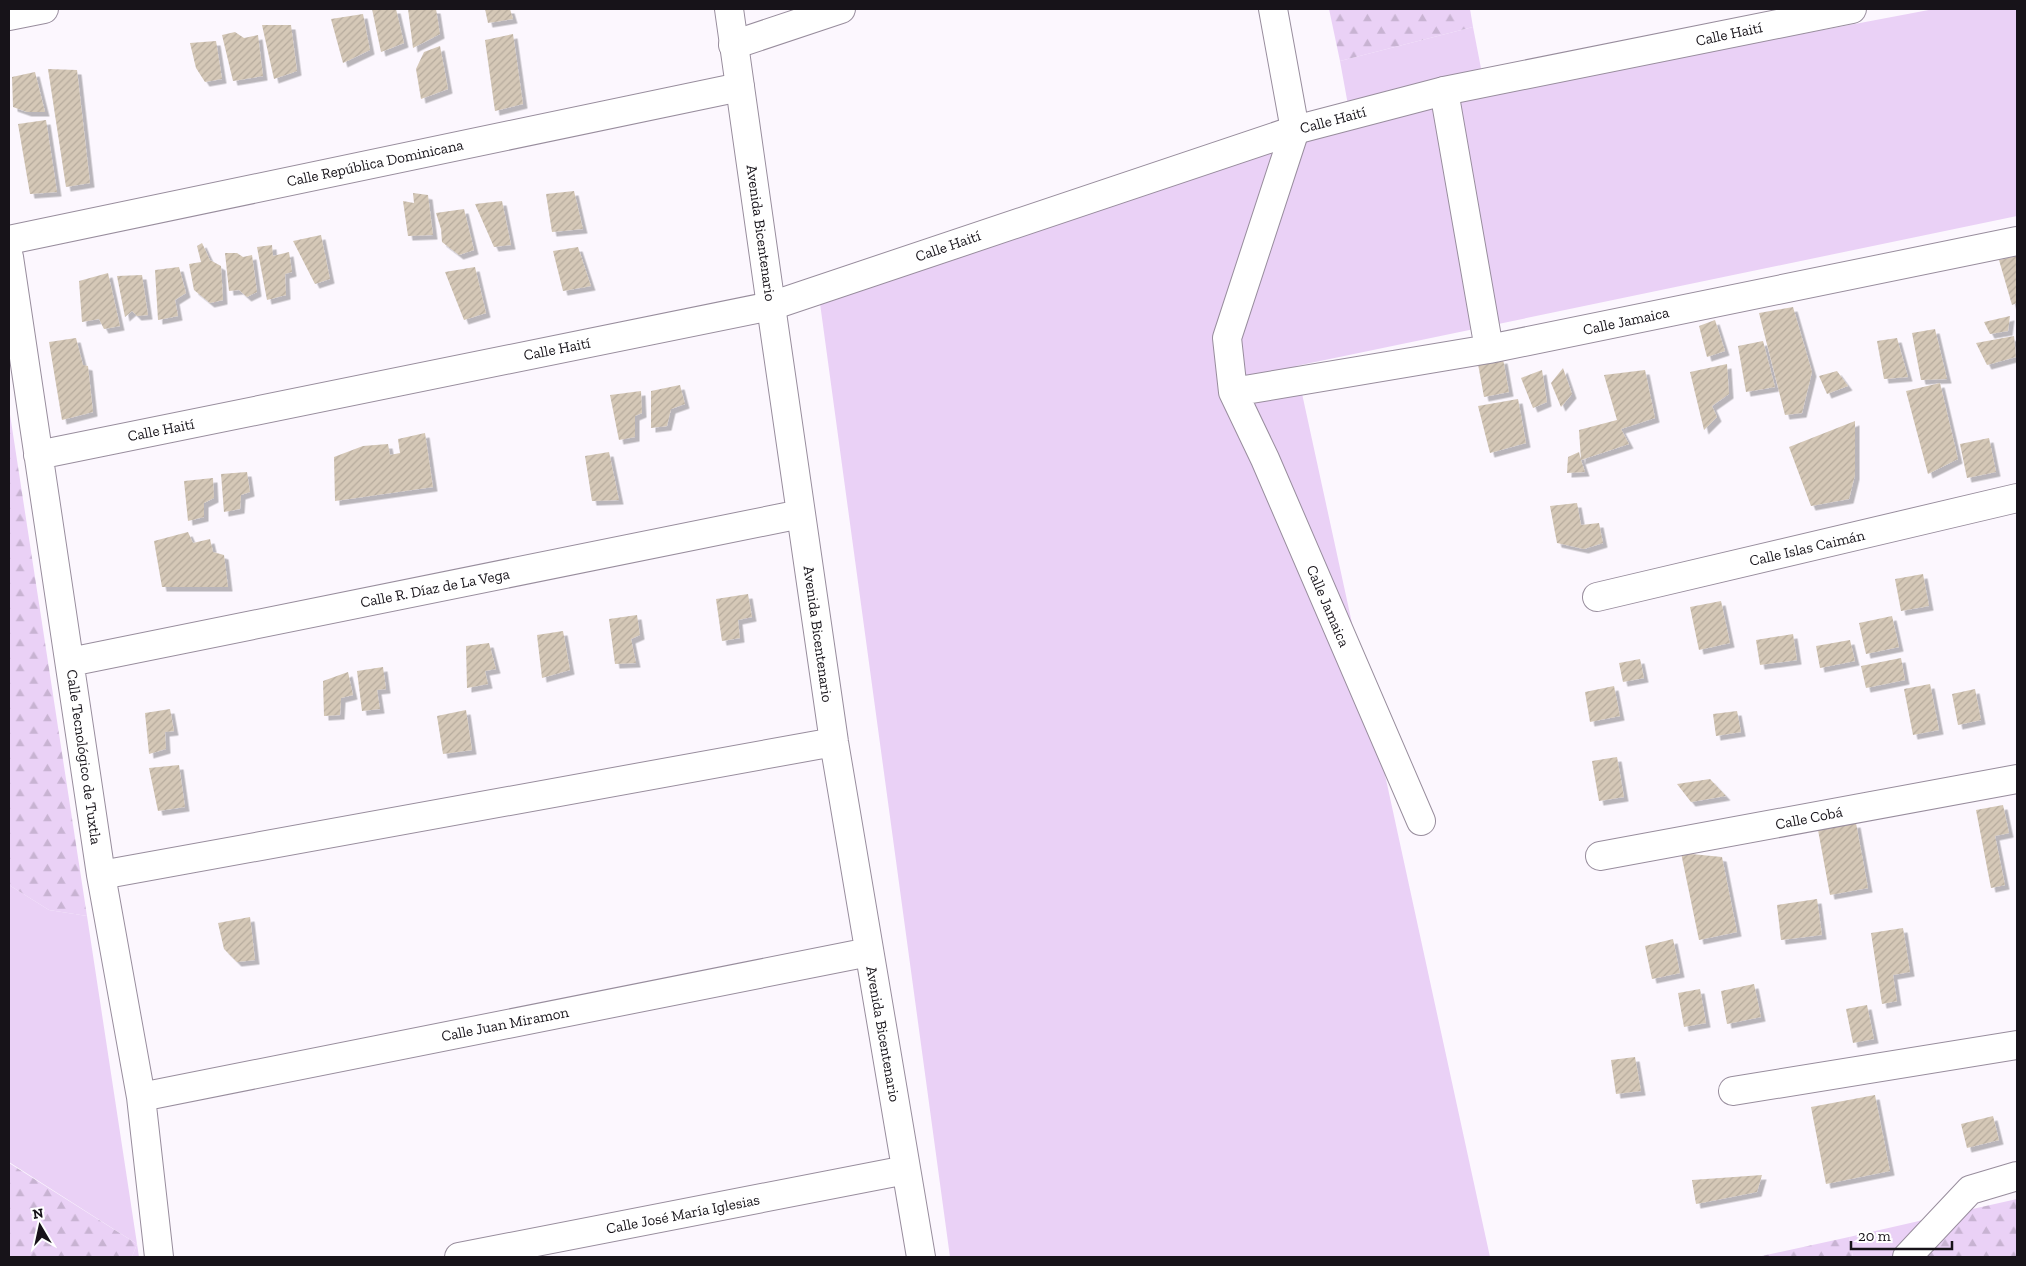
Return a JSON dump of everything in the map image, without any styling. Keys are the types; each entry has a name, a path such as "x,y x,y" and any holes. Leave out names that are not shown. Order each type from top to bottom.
{"street":[{"path":"9,16 44,9"},
{"name":"Avenida Bicentenario","path":"729,9 834,742 921,1257"},
{"path":"733,45 841,9"},
{"path":"1273,9 1295,130"},
{"name":"Calle Haití","path":"38,455 771,306 1295,130 1444,91 1852,9"},
{"name":"Calle República Dominicana","path":"9,240 740,87"},
{"path":"1444,91 1489,349"},
{"name":"Calle Jamaica","path":"1295,130 1227,338 1233,392 1265,459 1421,821"},
{"name":"Calle Jamaica","path":"1233,392 1489,349 2017,241"},
{"name":"Calle Tecnológico de Tuxtla","path":"9,257 101,875 141,1097 159,1257"},
{"name":"Calle Islas Caimán","path":"1597,597 2017,498"},
{"name":"Calle R. Díaz de La Vega","path":"70,662 801,514"},
{"path":"101,875 834,742"},
{"name":"Calle Cobá","path":"1600,856 2017,779"},
{"name":"Calle Juan Miramon","path":"141,1097 869,952"},
{"path":"1733,1091 2017,1045"},
{"name":"Calle José María Iglesias","path":"460,1257 906,1170"},
{"path":"1907,1257 1970,1190 2017,1176"}],"green space":[{"path":"1329,9 1470,9 1473,27 1340,61"},
{"path":"1934,9 2017,9 2017,216 1296,366 1490,1257 950,1257 819,296 1352,127 1340,61 1473,27 1486,94"},
{"path":"9,408 87,916 49,910 9,885"},
{"path":"9,885 49,910 87,916 139,1257 132,1257 137,1244 9,1162"},
{"path":"9,1163 137,1244 132,1257 9,1257"},
{"path":"2017,1199 2017,1257 1924,1257 1919,1221"},
{"path":"1919,1221 1924,1257 1853,1257 1849,1237"},
{"path":"1849,1237 1853,1257 1757,1257"}],"building":[{"path":"372,9 396,9 404,43 381,52"},
{"path":"408,9 436,9 440,34 413,48"},
{"path":"485,9 510,9 513,19 488,23"},
{"path":"363,14 370,50 343,63 331,19"},
{"path":"262,25 291,25 297,71 274,79"},
{"path":"235,32 244,38 258,35 263,76 233,81 222,35"},
{"path":"513,34 523,104 495,111 485,40"},
{"path":"216,41 222,79 205,82 196,68 190,43"},
{"path":"440,46 448,89 421,99 416,69 424,52"},
{"path":"48,69 77,70 90,183 66,187"},
{"path":"35,72 45,112 27,112 13,107 12,77"},
{"path":"46,120 57,192 30,194 18,124"},
{"path":"574,191 583,229 552,232 546,194"},
{"path":"413,193 428,195 433,235 408,236 403,201 414,203"},
{"path":"502,201 511,245 494,247 475,204"},
{"path":"464,209 474,250 459,255 442,242 441,229 436,213"},
{"path":"321,235 330,279 315,284 293,241"},
{"path":"202,243 210,260 221,266 223,300 210,303 194,290 189,264 201,262 197,246"},
{"path":"272,245 273,256 289,252 292,272 285,274 286,295 267,300 257,247"},
{"path":"578,247 591,286 563,291 553,251"},
{"path":"225,253 237,253 243,257 252,255 257,292 247,297 239,290 229,291"},
{"path":"2017,256 2017,303 2012,305 1999,260"},
{"path":"179,267 186,293 175,300 178,316 158,320 155,270"},
{"path":"475,267 486,313 464,320 445,272"},
{"path":"108,273 120,326 104,329 99,319 82,322 79,281"},
{"path":"142,275 148,315 137,316 132,311 125,317 117,276"},
{"path":"1793,307 1812,372 1802,413 1785,415 1759,313"},
{"path":"2010,316 2008,331 1990,334 1984,322"},
{"path":"1715,320 1725,351 1707,357 1699,326"},
{"path":"1935,329 1947,379 1921,380 1912,333"},
{"path":"2014,336 2016,357 1987,365 1976,343"},
{"path":"76,338 83,365 88,366 93,412 62,420 49,342"},
{"path":"1897,338 1908,377 1884,379 1877,341"},
{"path":"1763,341 1775,387 1746,392 1738,346"},
{"path":"1503,359 1509,392 1484,397 1478,364"},
{"path":"1727,364 1729,394 1712,406 1717,417 1704,430 1690,372"},
{"path":"1563,368 1572,394 1561,407 1551,383"},
{"path":"1542,370 1547,402 1533,408 1521,378"},
{"path":"1645,370 1655,418 1621,429 1629,444 1581,460 1579,430 1617,420 1604,375"},
{"path":"1837,371 1848,386 1827,394 1819,376"},
{"path":"1940,383 1958,459 1928,474 1906,391"},
{"path":"680,385 685,404 671,409 667,426 651,428 651,391"},
{"path":"641,391 642,413 635,416 635,437 619,440 610,395"},
{"path":"1518,399 1526,443 1490,453 1478,406"},
{"path":"1855,421 1855,475 1849,499 1811,506 1789,447"},
{"path":"425,433 433,487 335,501 334,457 363,446 388,444 390,455 400,453 398,439"},
{"path":"1989,438 1996,472 1967,478 1960,444"},
{"path":"609,452 619,500 592,501 585,456"},
{"path":"1579,452 1585,472 1567,473 1568,457"},
{"path":"247,472 250,492 241,495 240,509 224,512 221,474"},
{"path":"213,478 214,498 204,503 204,517 188,521 184,481"},
{"path":"1577,503 1581,525 1599,523 1603,543 1584,549 1557,543 1550,506"},
{"path":"188,532 193,543 210,539 213,552 224,555 228,587 162,587 154,541"},
{"path":"1923,574 1929,606 1901,611 1895,579"},
{"path":"748,594 752,617 738,620 740,638 722,641 716,599"},
{"path":"1721,601 1730,643 1699,650 1690,607"},
{"path":"637,615 640,635 631,639 636,663 615,664 609,619"},
{"path":"1892,616 1899,647 1866,654 1859,623"},
{"path":"563,631 570,670 542,678 537,635"},
{"path":"1793,634 1797,660 1760,665 1756,640"},
{"path":"1850,640 1855,661 1820,668 1816,646"},
{"path":"489,643 496,669 485,671 488,684 467,688 466,646"},
{"path":"1901,658 1905,680 1866,688 1861,666"},
{"path":"1640,659 1644,678 1623,682 1619,663"},
{"path":"383,667 386,689 377,690 380,709 362,711 357,671"},
{"path":"348,672 353,695 341,698 340,715 324,716 323,681"},
{"path":"1930,684 1939,730 1913,735 1904,689"},
{"path":"1614,686 1620,716 1590,722 1585,692"},
{"path":"1975,689 1981,720 1958,725 1952,694"},
{"path":"170,709 174,731 165,732 166,749 149,754 145,713"},
{"path":"466,710 472,750 443,754 437,716"},
{"path":"1737,711 1741,732 1716,736 1713,714"},
{"path":"1617,757 1624,797 1599,801 1592,761"},
{"path":"179,765 185,807 158,811 149,768"},
{"path":"1710,779 1726,796 1691,802 1677,784"},
{"path":"2003,805 2009,833 1995,836 2005,885 1991,888 1976,810"},
{"path":"1856,823 1868,888 1830,895 1818,830"},
{"path":"1681,853 1722,857 1737,932 1699,940"},
{"path":"1817,899 1822,935 1781,940 1777,905"},
{"path":"250,917 255,960 237,962 224,949 218,923"},
{"path":"1903,928 1910,972 1893,975 1897,1001 1882,1004 1871,933"},
{"path":"1673,939 1680,973 1652,979 1645,946"},
{"path":"1754,984 1761,1017 1727,1024 1721,991"},
{"path":"1700,989 1706,1023 1684,1027 1678,993"},
{"path":"1867,1005 1874,1039 1853,1043 1846,1009"},
{"path":"1635,1057 1641,1091 1616,1094 1611,1060"},
{"path":"1875,1095 1890,1171 1826,1184 1811,1107"},
{"path":"1993,1116 1999,1140 1967,1148 1961,1124"},
{"path":"1762,1175 1757,1192 1696,1204 1692,1180"}]}
